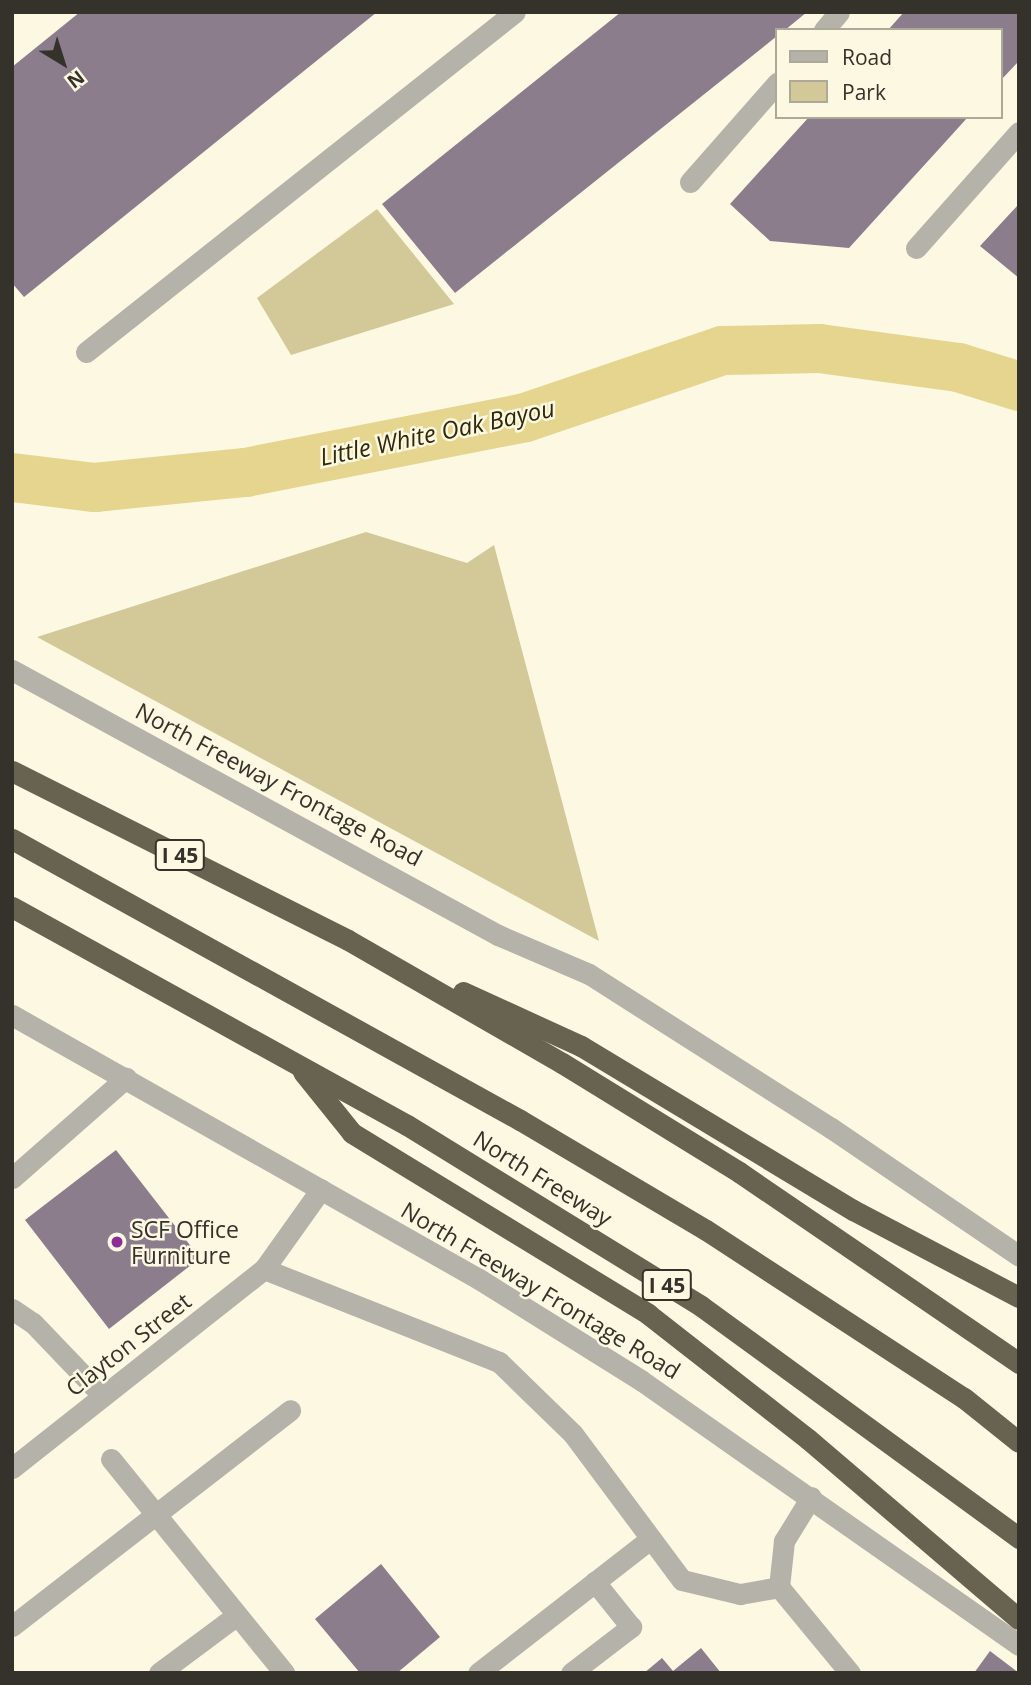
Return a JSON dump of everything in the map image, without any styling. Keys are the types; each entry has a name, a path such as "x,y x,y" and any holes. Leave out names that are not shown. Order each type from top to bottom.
{"highway":[{"name":"I 45","path":"12,771 348,940 739,1172 1019,1363"},
{"name":"North Freeway","path":"12,839 520,1120 706,1230 964,1398 1019,1442"},
{"name":"North Freeway","path":"12,907 296,1062 701,1306 1019,1538"},
{"path":"348,940 581,1046 853,1210 1019,1297"},
{"path":"296,1062 352,1133 648,1314 808,1439 1019,1619"},
{"path":"964,1398 1019,1436"}],"street":[{"path":"86,352 515,12"},
{"path":"826,28 839,12"},
{"path":"690,182 776,84"},
{"path":"916,248 1019,132"},
{"name":"North Freeway Frontage Road","path":"12,670 498,935 589,974 831,1128 1019,1256"},
{"name":"North Freeway Frontage Road","path":"12,1015 480,1279 631,1373 1019,1645"},
{"path":"12,1178 126,1078"},
{"name":"Clayton Street","path":"12,1468 264,1269 321,1189"},
{"path":"264,1269 499,1362 573,1434 649,1540 682,1580 740,1594 779,1587"},
{"path":"12,1309 33,1323 103,1396"},
{"path":"12,1626 290,1410"},
{"path":"111,1459 284,1673"},
{"path":"811,1497 783,1541 779,1587 850,1673"},
{"path":"478,1673 649,1540"},
{"path":"571,1673 631,1627 595,1582"},
{"path":"159,1673 237,1615"}],"green space":[{"path":"377,209 454,304 291,355 257,298"},
{"path":"366,532 467,563 494,545 599,941 37,637"}],"building":[{"path":"80,12 377,12 24,297 12,283 12,67"},
{"path":"621,12 807,12 787,28 776,28 776,37 455,293 382,204"},
{"path":"904,12 1019,12 1019,61 1003,78 1003,28 890,28"},
{"path":"807,119 966,119 849,248 770,241 730,204"},
{"path":"1019,204 1019,278 980,246"},
{"path":"116,1150 200,1258 109,1329 25,1220"},
{"path":"381,1564 440,1637 397,1673 360,1673 315,1619"},
{"path":"701,1648 721,1673 644,1673 662,1658 673,1671"},
{"path":"990,1651 1019,1673 974,1673"}],"waterway":[{"name":"Little White Oak Bayou","path":"12,477 94,487 245,472 525,417 722,350 819,348 958,367 1019,386"}],"place":[{"name":"SCF Office Furniture","path":"117,1242"}]}
